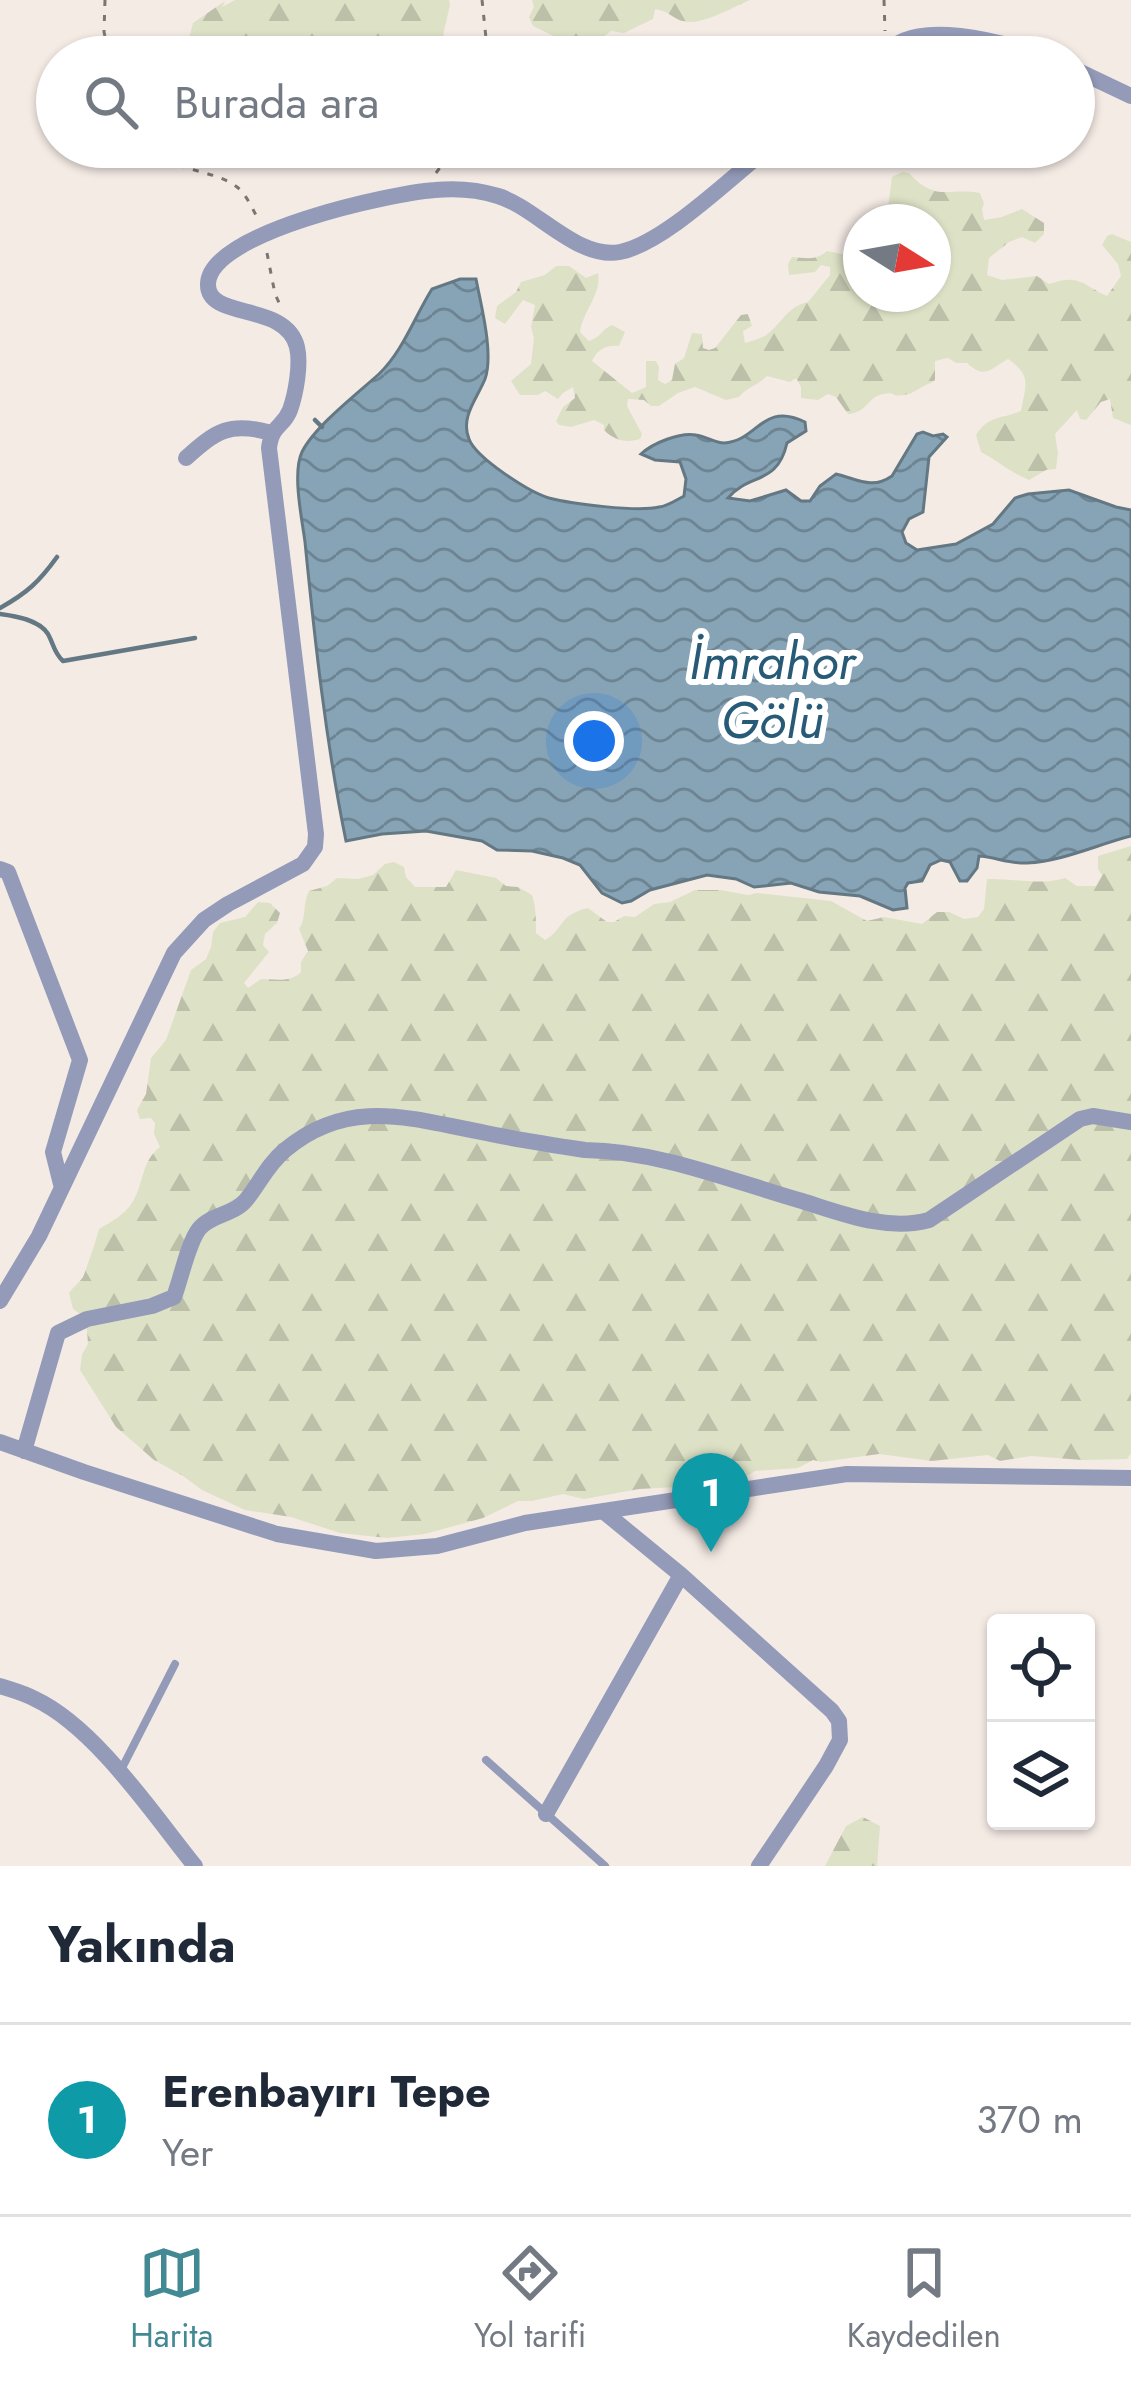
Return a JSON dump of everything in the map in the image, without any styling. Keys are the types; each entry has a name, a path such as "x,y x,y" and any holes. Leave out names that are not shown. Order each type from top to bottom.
{"street":[{"path":"909,36 947,36"},
{"path":"1095,79 1131,96"},
{"path":"0,1301 39,1236 174,953 204,920 303,864 315,847 270,466 271,433 290,410 297,347 280,322 212,298 208,288 212,272 221,260 265,232 352,205 412,193 472,190 500,196 598,252 617,253 643,245 744,168"},
{"path":"186,458 229,428 249,426 271,433"},
{"path":"0,869 8,872 80,1060 53,1152 62,1188"},
{"path":"24,1451 58,1333 87,1319 174,1297 198,1229 247,1200 268,1166 288,1148 325,1124 347,1117 409,1117 565,1147 614,1150 844,1214 914,1224 929,1220 1081,1119 1093,1116 1131,1122"},
{"path":"0,1442 254,1527 364,1550 437,1546 525,1522 847,1474 1131,1478"},
{"path":"603,1511 839,1721 840,1740 826,1766 759,1866"},
{"path":"545,1814 681,1576"},
{"path":"3,1693 37,1700 83,1734 195,1866"}],"lane":[{"path":"120,1773 175,1664"},
{"path":"486,1760 605,1866"}],"path":[{"path":"105,0 105,36"},
{"path":"482,0 486,36"},
{"path":"884,0 885,36"},
{"path":"188,168 241,190 265,232 275,294 291,332"},
{"path":"412,193 439,168"}],"green space":[{"path":"235,0 449,0 450,5 443,36 190,36 193,23 225,1 222,7"},
{"path":"532,0 750,0 689,22 655,9 653,19 624,33 611,31 604,36 553,36 533,26 529,17"},
{"path":"909,173 935,191 980,193 984,220 1022,209 1044,223 1044,234 1035,243 1022,237 989,258 987,275 1002,280 1037,276 1049,284 1074,280 1107,296 1121,276 1118,264 1102,245 1112,234 1131,242 1131,425 1113,418 1110,399 1101,402 1086,420 1080,419 1077,410 1055,434 1056,469 1029,480 981,452 976,435 991,421 1021,411 1024,376 1008,359 983,372 948,358 935,361 931,383 908,394 877,396 860,411 848,414 828,394 818,400 801,398 796,378 790,382 767,376 739,397 726,400 695,387 659,406 628,399 642,434 630,441 612,437 594,420 571,427 559,425 556,421 563,407 575,398 573,387 558,399 545,391 520,395 511,381 531,364 535,305 523,300 505,324 495,318 497,306 521,282 545,275 556,266 569,266 586,278 598,273 580,332 589,341 612,325 625,332 619,346 603,349 592,361 632,393 646,387 646,361 656,361 658,380 665,384 672,380 692,333 702,334 703,348 715,348 741,315 748,314 752,326 743,331 746,343 766,335 789,312 808,302 830,275 830,267 821,265 815,272 789,275 792,257 815,258 827,251 843,254 843,312 951,312 951,204 888,204 892,177"},
{"path":"1131,846 1131,1453 1127,1459 1031,1456 1000,1461 988,1455 932,1461 879,1454 813,1460 798,1468 755,1471 696,1486 518,1501 483,1518 425,1534 387,1538 340,1533 291,1517 245,1510 202,1490 154,1460 116,1427 80,1370 88,1344 86,1318 73,1309 69,1293 83,1277 99,1229 132,1203 149,1159 160,1147 155,1123 151,1118 140,1119 137,1110 146,1094 151,1058 166,1040 191,970 206,959 213,932 220,923 245,917 258,902 270,903 280,913 265,934 263,945 269,952 244,983 248,988 261,979 287,979 301,972 308,951 299,929 309,891 337,878 373,875 394,862 404,867 415,887 446,887 456,870 518,887 532,895 536,933 545,940 578,911 588,908 614,922 695,890 831,901 867,921 884,917 922,924 937,912 964,919 978,917 984,909 987,879 1036,882 1065,878 1077,886 1096,886 1102,875 1098,856"},
{"path":"863,1817 880,1826 877,1866 825,1866 846,1826"}],"water":[{"name":"İmrahor Gölü","path":"476,279 487,343 485,379 468,416 469,439 504,473 549,498 621,508 666,505 684,496 686,479 680,462 655,460 641,454 646,450 682,435 735,441 779,416 805,422 806,431 787,443 777,466 728,498 750,501 786,490 801,501 810,501 836,474 864,482 885,480 923,432 947,437 929,457 923,512 909,519 902,532 906,543 917,550 956,544 993,524 1015,498 1028,494 1069,490 1131,510 1131,836 1040,862 979,856 967,881 960,881 950,862 941,860 930,865 922,881 908,883 907,908 893,910 860,896 819,892 791,883 754,887 707,875 622,903 602,893 580,865 532,851 497,850 482,841 426,831 346,841 317,655 299,461 316,432 387,365 432,289"}],"waterway":[{"path":"315,420 322,427"},
{"path":"0,608 32,586 57,557"},
{"path":"0,614 39,625 63,661 195,638"}],"place":[{"name":"Erenbayırı Tepe","path":"711,1552"}]}
